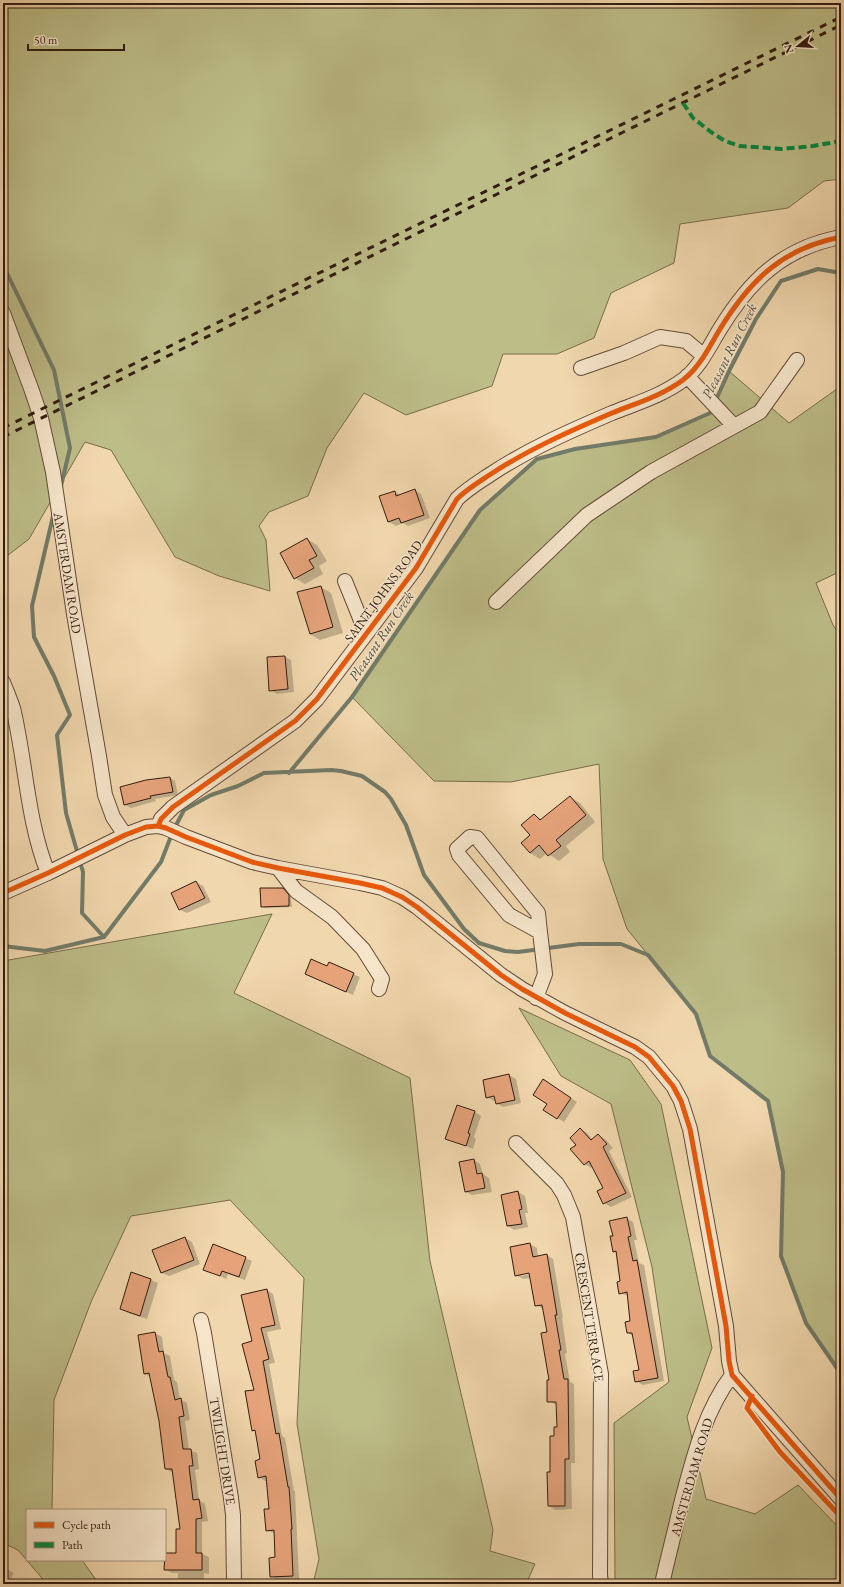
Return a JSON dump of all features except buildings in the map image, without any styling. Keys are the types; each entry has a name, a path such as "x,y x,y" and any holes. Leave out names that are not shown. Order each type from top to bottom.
{"street":[{"name":"SAINT JOHNS ROAD","path":"162,827 161,819 173,807 295,721 316,699 416,568 457,499 466,490 545,442 670,389 698,365 734,306 754,282 784,259 813,244 841,237"},
{"name":"AMSTERDAM ROAD","path":"3,313 32,391 46,441 53,472 74,614 105,795 113,817 125,835"},
{"path":"581,368 624,353 660,337 686,341 704,356"},
{"path":"496,602 587,515 651,472 760,412 796,360"},
{"path":"687,376 734,426"},
{"path":"346,581 366,633"},
{"path":"3,682 12,707 40,854 48,873"},
{"path":"3,893 48,873 125,835 146,827 162,827 252,862 382,888 402,897 417,907 501,975 536,998 635,1047 649,1058 674,1086 681,1101 690,1129 726,1326 729,1361 732,1375 841,1500"},
{"path":"536,998 545,974 538,913 477,838 470,837 457,849 459,855 509,915 540,935"},
{"path":"278,868 296,891 332,917 363,949 382,979 379,989"},
{"name":"CRESCENT TERRACE","path":"516,1143 557,1184 564,1195 573,1217 601,1374 600,1575 602,1584"},
{"name":"TWILIGHT DRIVE","path":"201,1320 231,1498 233,1515 234,1584"},
{"name":"AMSTERDAM ROAD","path":"662,1584 686,1484 704,1425 721,1390 732,1375"}],"green space":[{"path":"3,3 841,3 841,179 824,181 788,208 680,224 674,263 611,293 594,338 557,354 503,354 492,386 406,415 364,393 327,448 308,496 269,512 259,526 266,540 270,591 219,576 175,557 111,450 85,442 29,539 3,559"},
{"path":"729,371 789,423 841,386 841,571 816,583 833,625 841,637 841,1374 806,1323 781,1256 783,1172 768,1101 710,1056 696,1014 627,929 603,859 599,764 511,782 434,781 352,697 480,510 537,459 575,449 656,437 710,413"},
{"path":"272,914 234,993 410,1078 430,1261 493,1530 490,1551 535,1564 526,1584 313,1584 319,1559 297,1424 304,1278 230,1200 131,1216 91,1302 54,1400 52,1509 26,1509 26,1559 18,1550 3,1543 3,961"},
{"path":"519,1008 630,1060 661,1104 712,1348 687,1417 706,1499 755,1514 798,1485 841,1530 841,1584 615,1584 614,1423 669,1382 652,1267 611,1104 561,1076"},
{"path":"27,1561 83,1561 99,1584 47,1584"}],"waterway":[{"path":"3,265 54,370 70,448 61,486"},
{"name":"Pleasant Run Creek","path":"715,402 756,319 781,281 818,269 841,273"},
{"name":"Pleasant Run Creek","path":"289,773 352,697 480,510 537,459 575,449 656,437 710,413 712,408"},
{"path":"54,512 32,606 34,637 54,676 70,715 57,735 66,813 83,872 82,913 104,937"},
{"path":"3,946 45,951 104,937 161,862 173,831 184,810 211,795 238,786 264,773 331,770 362,776 385,792 391,799 406,825 424,875 464,929 479,943 505,951 518,952 579,944 621,944 648,955 696,1014 710,1056 768,1101 783,1172 781,1256 806,1323 841,1374"}],"railway":[{"path":"3,428 841,17"},
{"path":"3,437 841,25"}],"marked path":[{"path":"683,103 693,118 711,132 725,141 740,146 782,149 841,141"}],"cycle path":[{"path":"158,826 161,819 173,807 295,721 317,699 416,568 457,499 461,495 505,465 535,448 675,386 689,375 699,363 731,311 756,281 785,258 802,249 820,242 841,237"},
{"path":"3,893 48,873 125,835 146,827 158,826 166,828 252,862 382,888 402,897 417,907 501,975 522,989 565,1013 635,1047 649,1057 673,1086 681,1101 690,1129 726,1326 729,1361 732,1375 841,1499"},
{"path":"752,1396 747,1408 780,1452 841,1517"}]}
